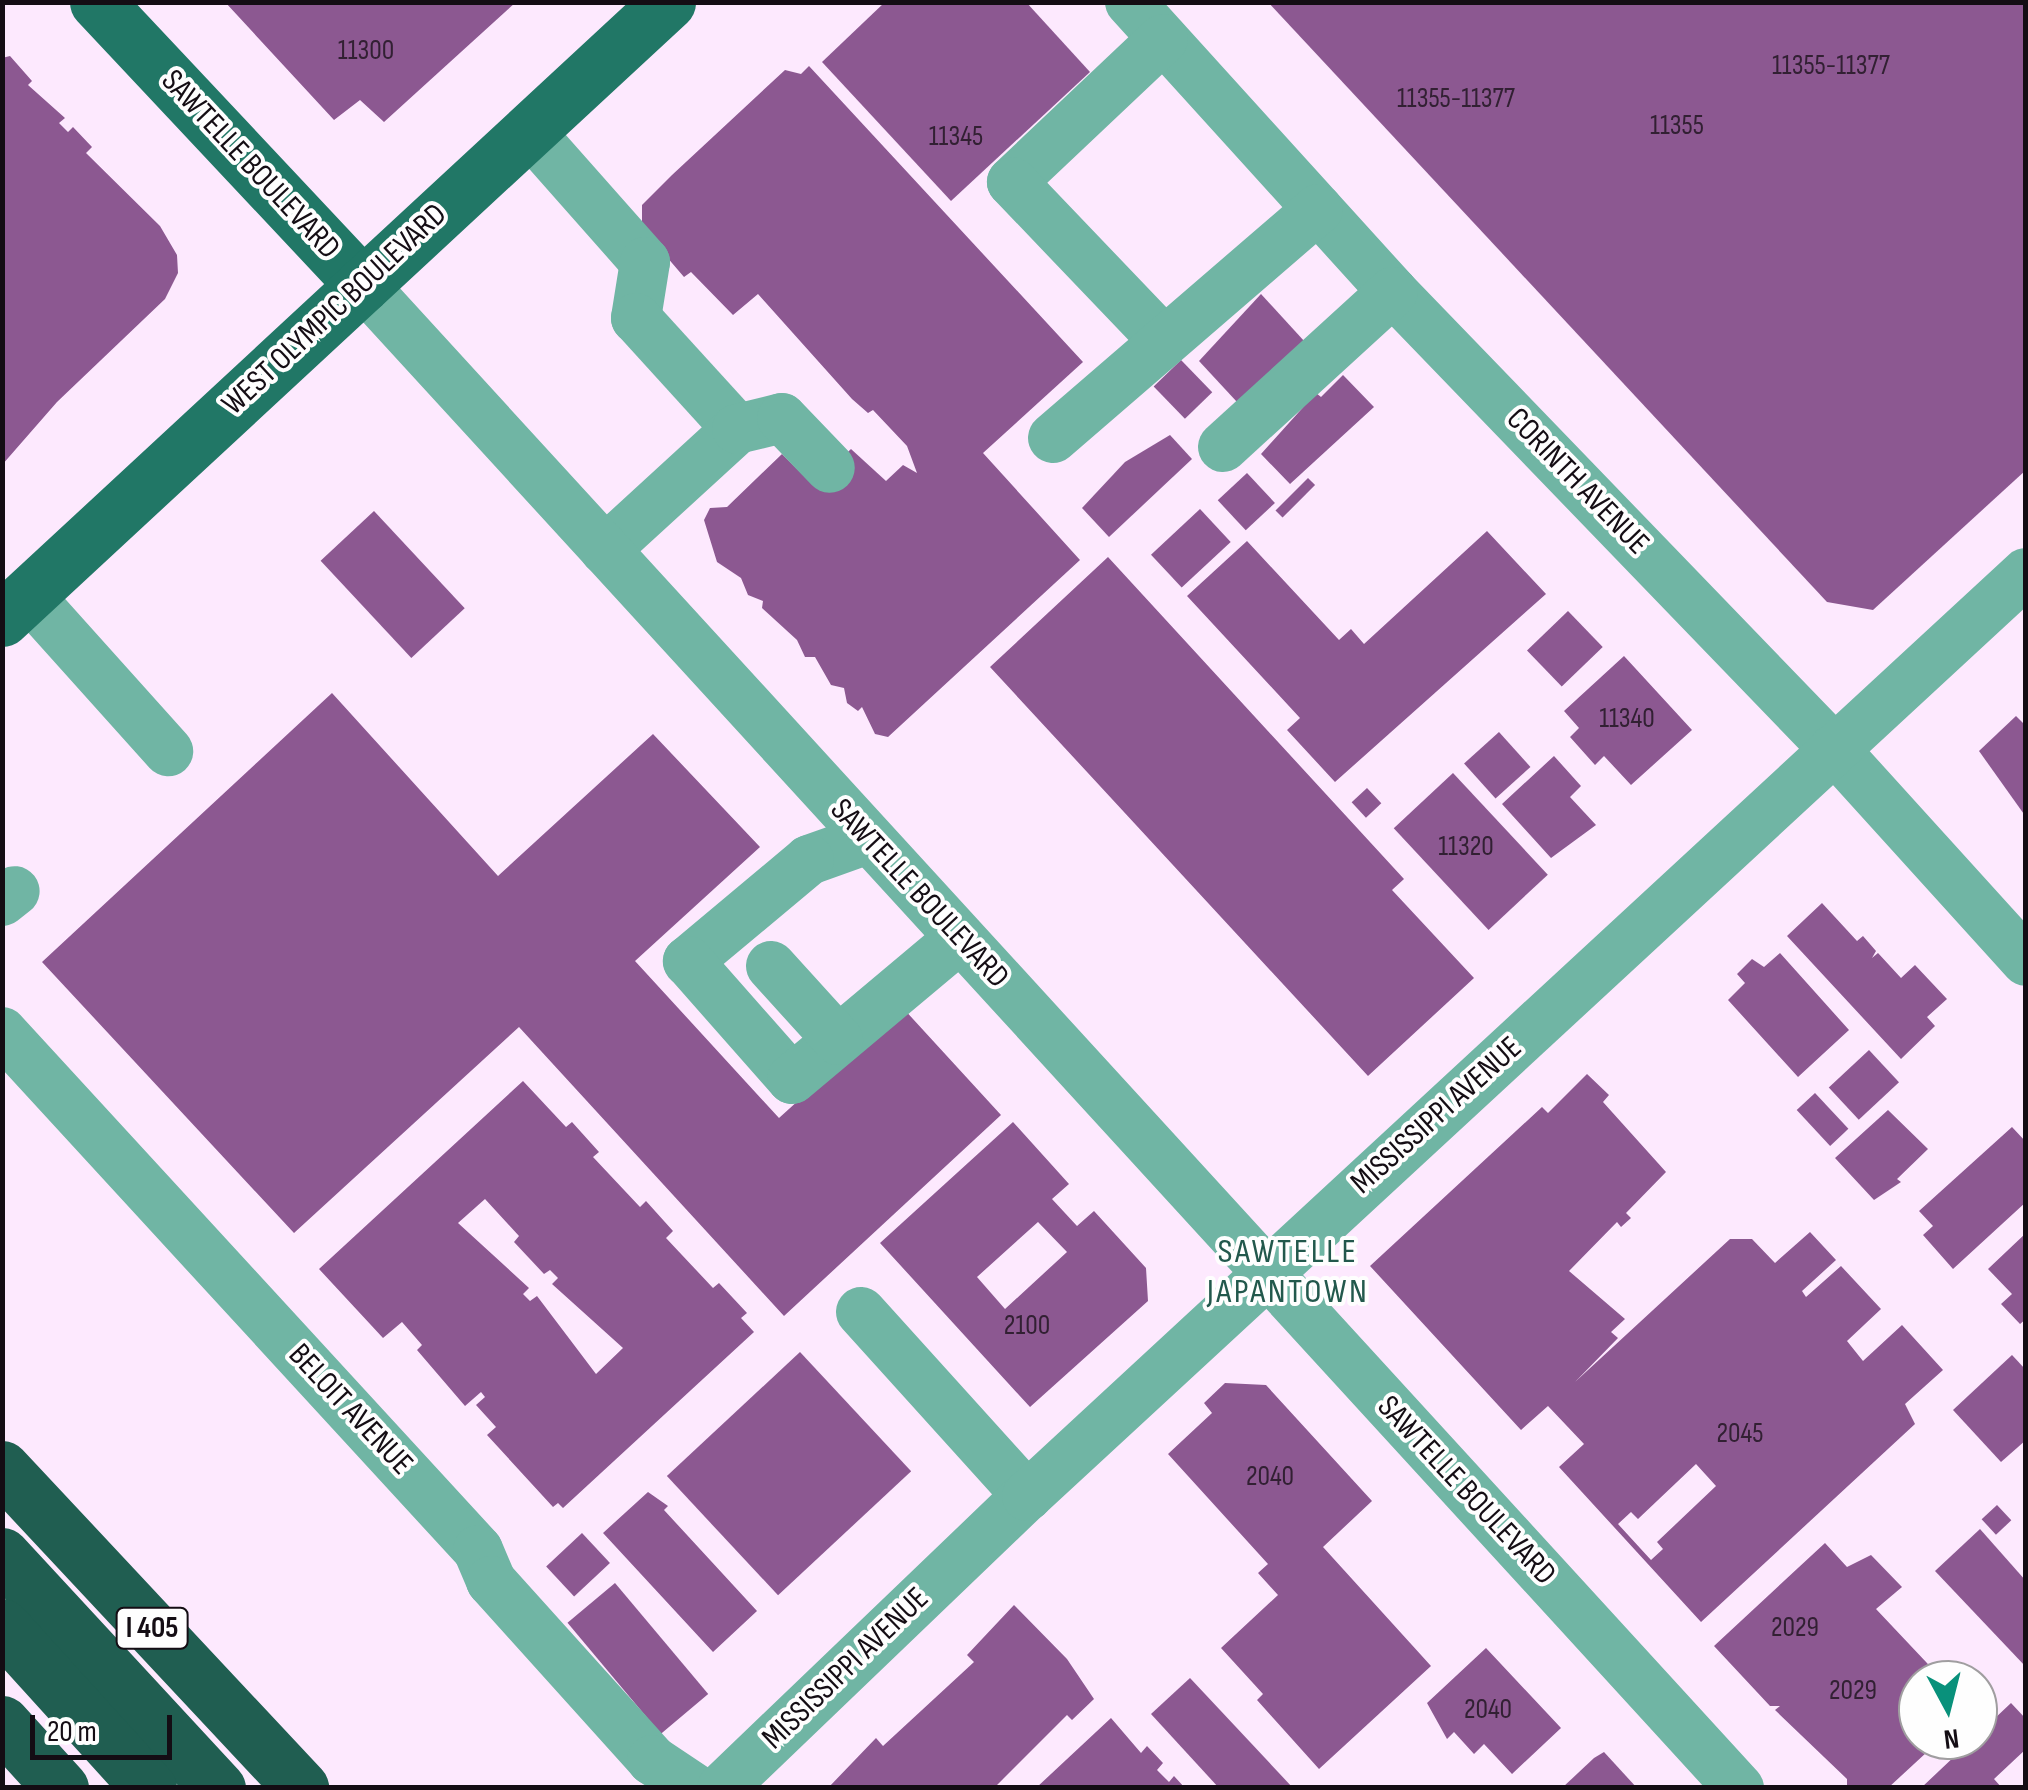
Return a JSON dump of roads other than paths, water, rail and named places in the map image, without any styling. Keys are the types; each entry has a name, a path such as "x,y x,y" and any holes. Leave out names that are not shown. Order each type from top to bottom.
{"highway":[{"name":"I 405","path":"2,1468 301,1788"},
{"path":"2,1556 218,1788"},
{"path":"2,1626 149,1788"},
{"path":"2,1723 61,1788"}],"main road":[{"name":"SAWTELLE BOULEVARD","path":"97,2 363,285"},
{"name":"WEST OLYMPIC BOULEVARD","path":"15,607 668,2"}],"street":[{"name":"CORINTH AVENUE","path":"1130,2 1393,292 1834,748 2026,961"},
{"path":"1163,38 1012,182 1163,340"},
{"path":"529,132 644,262 636,318 737,429"},
{"path":"1053,438 1318,209"},
{"name":"SAWTELLE BOULEVARD","path":"363,285 1739,1788"},
{"path":"1223,447 1393,292"},
{"path":"605,550 737,429 782,418 830,468"},
{"name":"MISSISSIPPI AVENUE","path":"722,1788 1027,1496 2026,573"},
{"path":"15,607 168,751"},
{"path":"868,839 810,860 688,960 792,1079 960,938"},
{"path":"771,966 838,1040"},
{"name":"BELOIT AVENUE","path":"2,1032 478,1550 492,1581 652,1760 694,1788"},
{"path":"861,1312 1027,1496"}],"district":[{"name":"SAWTELLE JAPANTOWN","path":"1288,1272"}]}
